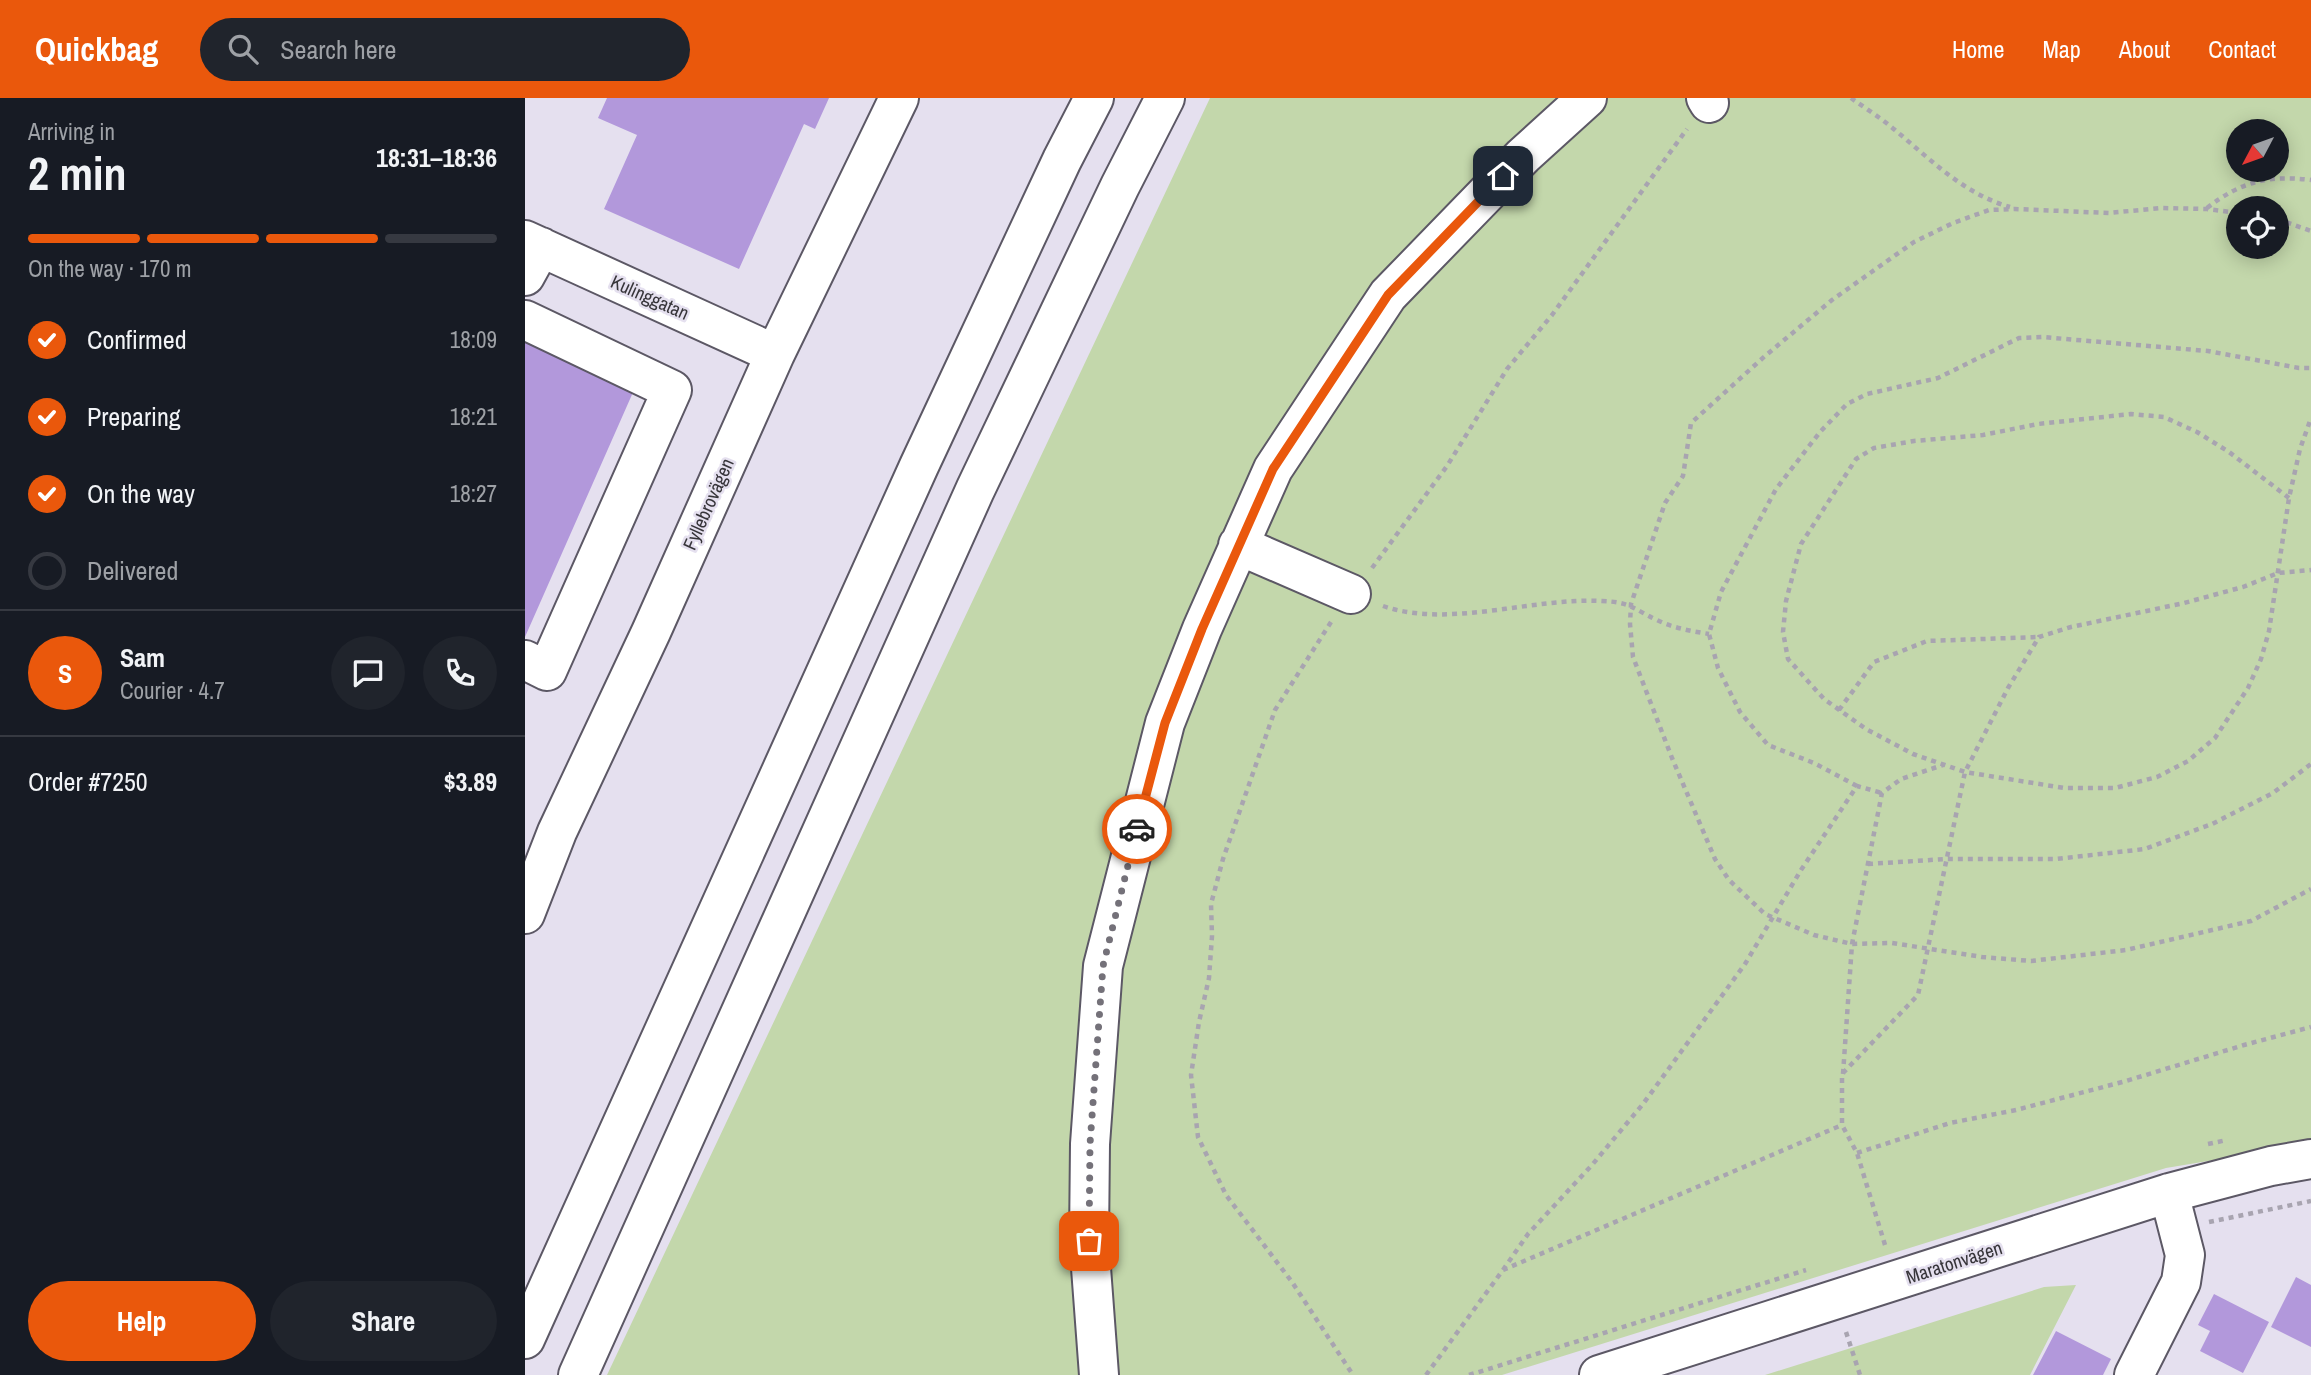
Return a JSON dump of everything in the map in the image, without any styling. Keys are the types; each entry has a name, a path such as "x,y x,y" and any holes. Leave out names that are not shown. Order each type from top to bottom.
{"main road":[{"name":"Fyllebrovägen","path":"525,914 557,832 651,632 775,354 899,98"},
{"path":"525,1339 919,466 1062,160 1094,98"},
{"path":"578,1375 975,490 1120,186 1165,98"},
{"path":"1099,1375 1089,1241 1090,1172 1103,966 1165,723 1238,545 1273,469 1388,295 1523,156 1587,98"},
{"name":"Kulinggatan","path":"530,254 775,354"},
{"path":"525,320 672,390 547,671 525,660"},
{"path":"1238,545 1351,594"},
{"name":"Maratonvägen","path":"1599,1375 2174,1211 2271,1166 2311,1159"},
{"path":"2134,1375 2181,1282 2185,1255 2174,1211"}],"path":[{"path":"1851,98 1894,129 1952,180 1993,202 2015,209"},
{"path":"1353,1375 1292,1282 1226,1195 1198,1137 1191,1075 1209,978 1211,904 1223,859 1275,710 1320,638 1447,466 1507,369 1552,315 1707,100"},
{"path":"2207,209 2225,194 2258,180 2284,177 2311,180"},
{"path":"2226,211 2161,208 2109,213 1989,210 1953,223 1915,242 1832,300 1691,423 1683,476 1665,503 1631,604 1633,657 1707,842 1729,880 1747,900 1774,918 1814,935 1852,944 1892,943 1982,957 2031,961 2126,950 2251,921 2311,889"},
{"path":"2289,223 2311,231"},
{"path":"1882,793 1857,786 1814,763 1768,745 1740,712 1718,668 1709,634 1721,592 1776,489 1820,432 1847,404 1867,394 1938,378 2019,338 2042,337 2208,351 2311,368"},
{"path":"2289,498 2229,452 2197,432 2164,417 2131,414 2038,424 1983,435 1914,441 1874,448 1856,458 1801,544 1786,601 1783,632 1789,659 1824,699 1866,729 1913,754 1943,765 1965,772 2064,788 2115,788 2157,778 2188,761 2215,738 2248,688 2261,659 2269,631 2289,498 2300,449 2311,418"},
{"path":"1839,710 1874,663 1927,641 2039,637 2071,626 2185,603 2243,587 2278,573 2311,570"},
{"path":"1351,594 1399,612 1486,612 1549,602 1602,601 1631,604 1656,620 1709,634"},
{"path":"1842,1074 1918,995 1965,772 2008,688 2039,637"},
{"path":"1885,1245 1857,1153 1842,1125 1842,1074 1852,944 1882,793 1901,779 1943,765"},
{"path":"1868,864 1946,859 2056,859 2145,849 2212,824 2273,793 2311,765"},
{"path":"1426,1375 1528,1234 1592,1165 1643,1104 1745,964 1801,870 1857,786"},
{"path":"1857,1153 1950,1124 2126,1082 2311,1027"},
{"path":"1503,1270 1842,1125"},
{"path":"2174,1211 2311,1201"},
{"path":"1833,1336 1846,1332 1860,1375"}],"green space":[{"path":"1210,98 2311,98 2311,1144 2166,1168 1502,1375 607,1375"},
{"path":"2076,1285 2030,1375 1765,1375 2044,1287"}],"building":[{"path":"607,98 829,98 815,129 804,124 739,269 604,209 637,135 598,118"},
{"path":"525,342 634,390 525,637"},
{"path":"2296,1277 2311,1285 2311,1347 2271,1327"},
{"path":"2214,1294 2269,1322 2243,1373 2200,1351 2210,1331 2198,1325"},
{"path":"2056,1331 2111,1359 2103,1375 2033,1375"}],"way so far":[{"path":"1089,1241 1090,1144 1103,966 1137,829"}],"route":[{"path":"1137,829 1165,723 1202,629 1273,469 1388,295 1503,176"}]}
